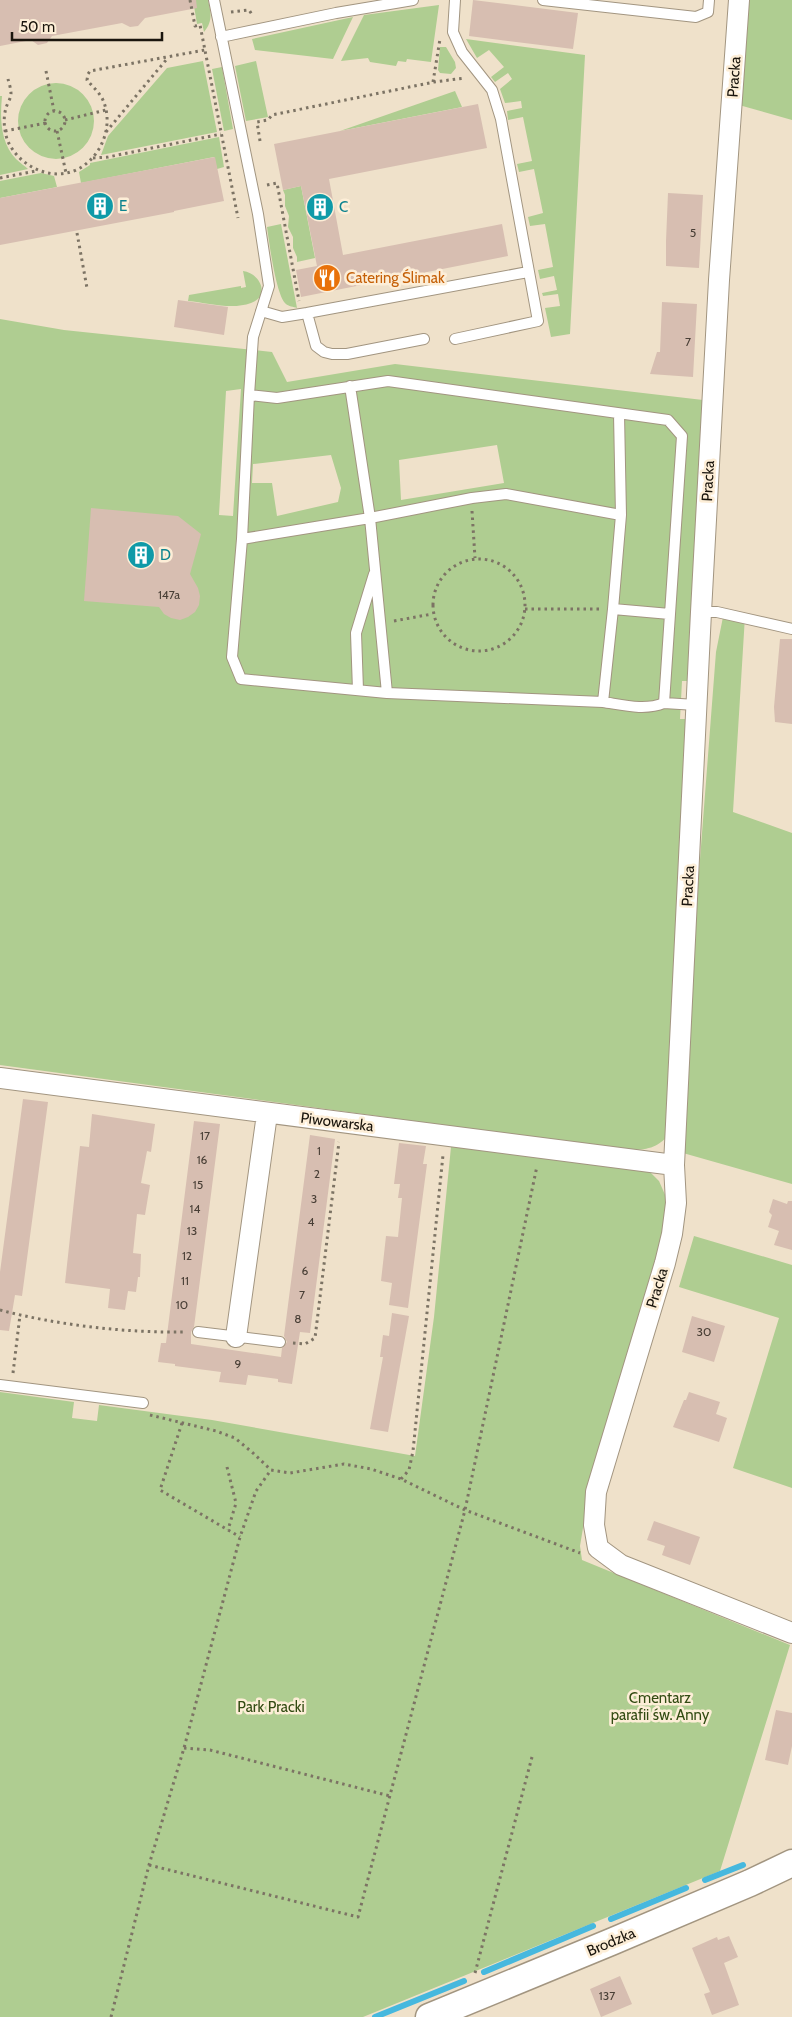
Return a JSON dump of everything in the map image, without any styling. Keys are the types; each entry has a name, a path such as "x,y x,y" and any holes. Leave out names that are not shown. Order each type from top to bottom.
{"street":[{"name":"Pracka","path":"598,1548 594,1525 596,1492 665,1262 672,1234 676,1203 674,1165 696,705 719,280 739,0"},
{"name":"Piwowarska","path":"0,1078 267,1114 674,1165"},
{"path":"236,1337 267,1114"},
{"path":"598,1548 620,1565 792,1633"},
{"name":"Brodzka","path":"429,2017 750,1883 792,1863"}],"lane":[{"path":"214,0 258,214 269,286 253,337 242,539 232,657 241,679 387,693 603,702 629,706 655,707 664,703 696,705"},
{"path":"221,37 336,13 413,0"},
{"path":"455,0 453,32 462,52 492,90 501,118 538,321 455,339"},
{"path":"543,0 696,17 708,12 709,0"},
{"path":"261,311 282,316 303,310 528,272"},
{"path":"303,310 316,346 332,354 347,354 424,339"},
{"path":"249,395 277,398 388,381 668,420 682,436 664,703"},
{"path":"350,386 370,518 387,693"},
{"path":"603,702 613,609 620,514 620,414"},
{"path":"242,539 370,518 472,498 506,494 620,514"},
{"path":"358,690 356,633 375,571"},
{"path":"613,609 670,614"},
{"path":"701,612 717,612 792,629"},
{"path":"198,1332 280,1342"},
{"path":"0,1385 138,1402"}],"path":[{"path":"190,0 195,26 200,25 238,218"},
{"path":"433,82 440,38 445,37 445,40"},
{"path":"0,178 37,171 66,173 76,170 92,158 103,142 107,121 102,98 87,80 90,71 205,50"},
{"path":"106,132 166,60 166,57"},
{"path":"46,71 54,111"},
{"path":"261,148 257,122 268,120 272,115 433,82 468,77 464,71"},
{"path":"8,79 11,94 5,111 7,139 17,156 37,171"},
{"path":"65,120 106,110"},
{"path":"54,111 62,113 65,120 64,126 58,131 51,130 46,123 47,115 54,111"},
{"path":"5,131 46,123"},
{"path":"58,131 66,173"},
{"path":"92,158 108,157 221,134"},
{"path":"265,175 267,185 277,183 303,310"},
{"path":"77,233 87,288"},
{"path":"472,498 475,558"},
{"path":"475,558 491,560 506,567 517,578 524,592 525,609 520,627 508,642 491,650 472,651 454,645 440,632 432,614 433,594 441,576 456,564 475,558"},
{"path":"525,609 613,609"},
{"path":"381,623 432,614"},
{"path":"280,1342 306,1344 315,1338 341,1122"},
{"path":"401,1480 409,1470 414,1451 446,1135"},
{"path":"149,1865 358,1917 465,1510 506,1322 540,1148"},
{"path":"0,1310 20,1316 150,1333 198,1332"},
{"path":"11,1386 20,1316"},
{"path":"138,1402 142,1414 216,1431 235,1438 271,1470 290,1473 344,1464 370,1469 401,1480 465,1510 582,1553 598,1548"},
{"path":"182,1423 160,1490 240,1537"},
{"path":"227,1467 236,1503 228,1530"},
{"path":"111,2017 149,1865 184,1748 240,1537 256,1491 271,1470"},
{"path":"184,1748 210,1750 390,1796"},
{"path":"484,1994 477,1982 475,1973 532,1757"}],"green space":[{"path":"193,0 208,0 210,17 209,24 204,32 202,23 197,24"},
{"path":"747,0 792,0 792,120 739,105"},
{"path":"439,5 431,62 407,59 406,62 398,61 396,66 370,62 368,58 341,61 364,15"},
{"path":"353,17 333,59 255,50 252,39"},
{"path":"466,39 585,55 570,334 551,337 545,308 560,306 558,294 543,296 542,293 557,290 554,276 540,279 538,270 553,267 545,224 530,226 528,217 543,213 534,169 519,172 517,164 532,161 523,117 508,120 507,111 522,108 521,101 505,103 500,89 512,79 508,73 495,82 491,77 504,67 489,50 477,58"},
{"path":"440,47 446,47 455,62 456,68 451,74 440,73 438,70"},
{"path":"203,61 217,132 101,155 108,136 167,68"},
{"path":"256,61 268,117 246,121 235,66"},
{"path":"222,67 233,129 224,131 212,69"},
{"path":"56,83 70,86 83,94 91,107 94,121 91,135 83,148 70,156 56,159 42,156 29,148 21,135 18,121 21,107 29,94 42,86"},
{"path":"455,91 462,107 340,131"},
{"path":"0,96 2,96 2,129 7,145 16,159 28,169 0,175"},
{"path":"219,137 224,167 217,169 214,157 81,183 79,172 90,165 90,163"},
{"path":"41,173 54,176 57,187 0,198 0,181"},
{"path":"301,186 315,258 297,262 293,248 293,237 288,227 289,216 285,206 283,190"},
{"path":"281,224 297,308 287,305 282,299 274,268 267,227"},
{"path":"243,271 254,276 261,285 261,295 257,300 236,306 188,301 189,295 241,286 241,288 246,287"},
{"path":"0,319 64,330 272,352 287,382 395,364 703,400 689,681 682,681 680,719 687,719 668,1135 660,1143 651,1147 629,1150 0,1065","holes":["241,389 233,516 219,515 226,391","497,445 504,483 401,500 399,460","331,455 341,488 338,502 277,516 272,483 252,483 253,464"]},
{"path":"745,616 733,812 792,833 792,1184 683,1153 695,924 716,652 723,617"},
{"name":"Park Pracki","path":"451,1147 594,1162 648,1170 659,1181 666,1197 665,1217 657,1255 590,1486 580,1546 582,1560 790,1645 720,1871 363,2017 0,2017 0,1392 74,1402 72,1418 97,1421 99,1405 212,1420 415,1456 434,1317"},
{"path":"694,1236 792,1265 792,1488 733,1468 779,1318 679,1287"}],"building":[{"path":"0,0 196,0 197,8 145,18 138,26 130,27 122,23 52,36 47,43 38,45 31,40 0,46"},
{"path":"473,0 578,13 573,49 469,36"},
{"name":"C","path":"478,104 487,148 329,179 343,255 502,224 508,256 301,297 296,270 317,266 301,186 283,190 274,144"},
{"name":"E","path":"215,157 224,201 0,245 0,198"},
{"path":"668,193 703,195 699,268 666,266"},
{"path":"178,300 228,307 224,335 174,327"},
{"path":"662,302 697,304 693,377 650,374 657,352 660,352"},
{"name":"D","path":"91,508 178,516 201,534 190,574 200,596 199,605 195,612 180,620 164,614 159,607 84,601"},
{"path":"780,639 792,639 792,724 775,722 774,707"},
{"path":"23,1099 48,1102 22,1296 15,1295 9,1331 0,1330 0,1272"},
{"path":"92,1114 155,1124 151,1152 147,1151 141,1183 150,1185 145,1215 137,1214 133,1253 141,1254 140,1277 138,1277 136,1292 128,1291 125,1310 108,1308 110,1289 65,1283 80,1146 89,1147"},
{"path":"194,1121 220,1124 194,1327 191,1332 191,1344 281,1357 282,1348 287,1342 284,1336 310,1135 335,1139 310,1333 300,1332 292,1384 278,1382 278,1379 248,1375 246,1385 219,1382 221,1372 158,1362 161,1343 166,1343"},
{"path":"399,1143 426,1146 423,1164 427,1164 408,1308 389,1305 392,1283 381,1281 386,1236 398,1237 402,1198 398,1198 400,1184 394,1184"},
{"path":"773,1199 787,1204 788,1201 792,1201 792,1250 774,1245 779,1231 768,1227 772,1215 769,1212"},
{"path":"392,1313 409,1316 388,1432 370,1429 383,1357 380,1357 383,1335 389,1336"},
{"path":"692,1316 725,1326 714,1362 682,1352"},
{"path":"689,1392 720,1402 716,1414 727,1418 719,1442 673,1427"},
{"path":"654,1521 700,1537 690,1565 662,1555 665,1546 647,1540"},
{"path":"776,1710 792,1713 792,1746 788,1765 765,1760"},
{"path":"729,1936 738,1957 724,1963 739,2005 712,2015 704,1994 710,1992 692,1948 717,1937 718,1940"},
{"path":"620,1976 632,2004 601,2017 590,1989"}],"waterway":[{"path":"705,1880 743,1865"},
{"path":"611,1919 686,1888"},
{"path":"484,1972 593,1926"},
{"path":"375,2017 464,1981"}],"place":[{"name":"E","path":"100,206"},
{"name":"C","path":"320,207"},
{"name":"Catering Ślimak","path":"327,278"},
{"name":"D","path":"141,555"}],"park label":[{"name":"Cmentarz parafii św. Anny","path":"660,1706"}]}
